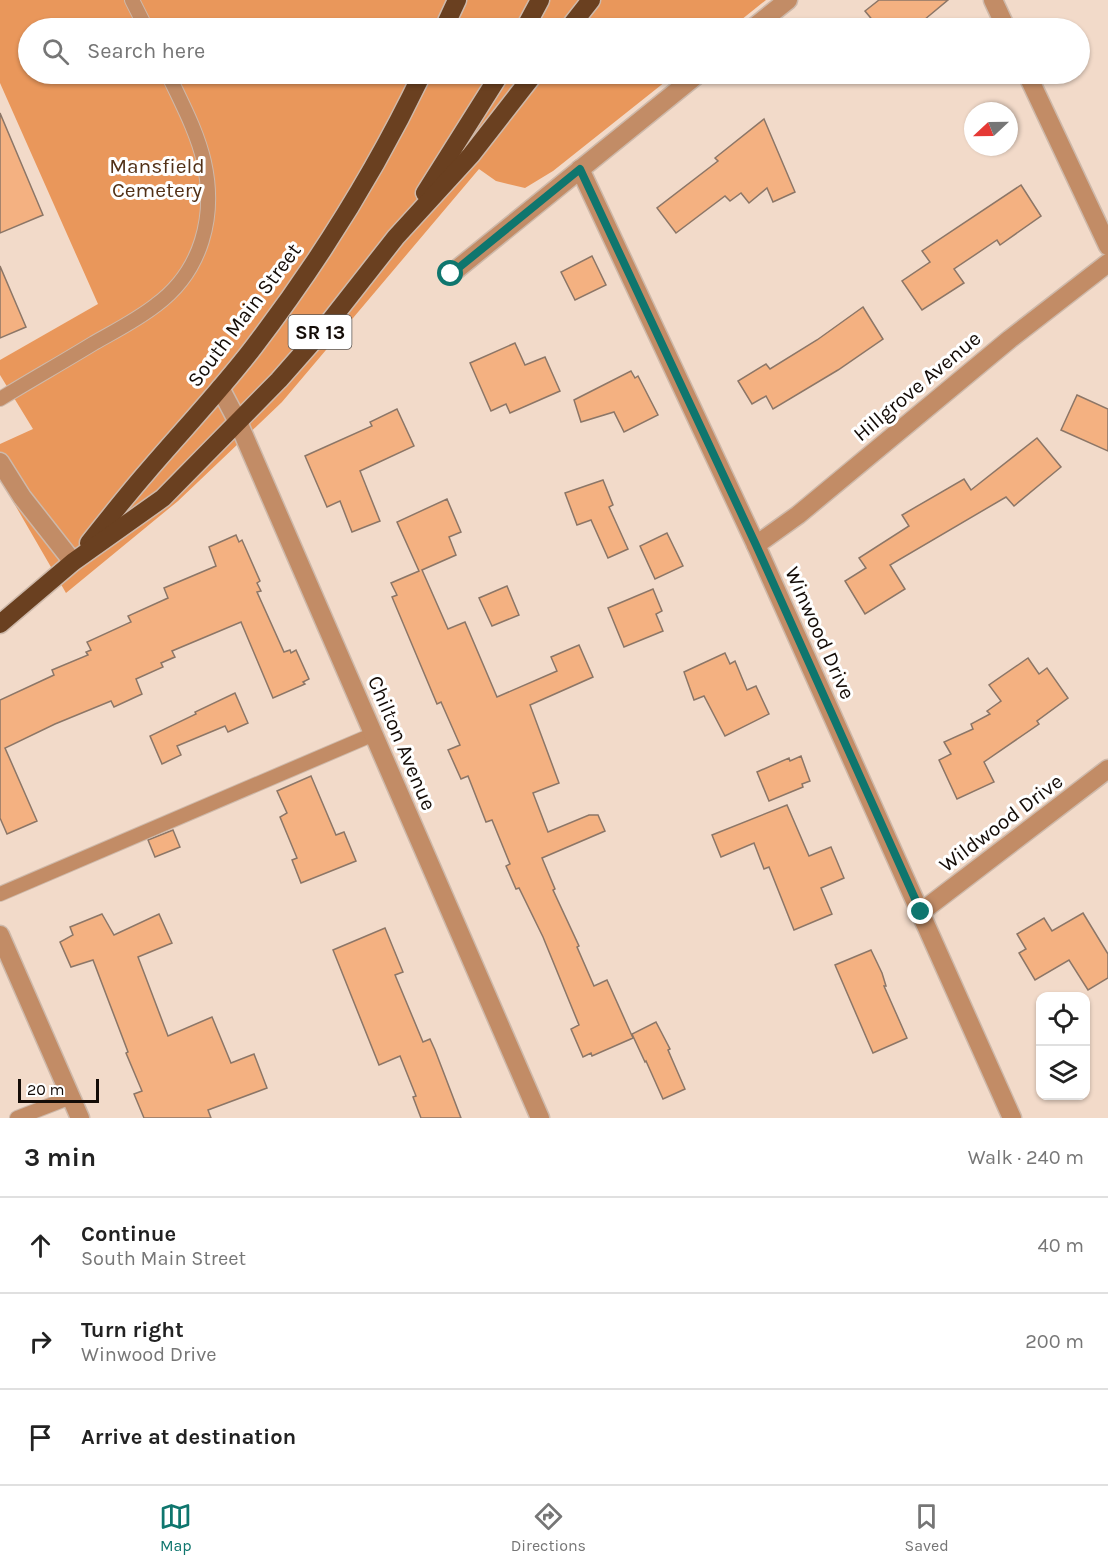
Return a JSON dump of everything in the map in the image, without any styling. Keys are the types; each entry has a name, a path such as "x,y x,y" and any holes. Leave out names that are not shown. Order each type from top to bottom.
{"highway":[{"path":"449,18 457,0"},
{"path":"530,18 540,0"},
{"path":"577,18 591,0"},
{"name":"South Main Street","path":"73,562 220,388 289,299 385,146 417,84"},
{"name":"SR 13","path":"396,237 494,84"},
{"path":"396,237 471,155 526,84"},
{"name":"South Main Street","path":"0,624 73,562 163,498 279,380 323,330 396,237"}],"street":[{"path":"766,18 788,0"},
{"path":"993,0 1001,18"},
{"path":"451,274 686,84"},
{"path":"1032,84 1108,246"},
{"name":"Winwood Drive","path":"580,169 756,545 1012,1118"},
{"name":"Hillgrove Avenue","path":"756,545 798,515 1010,339 1108,263"},
{"name":"Chilton Avenue","path":"220,388 238,422 540,1118"},
{"path":"0,462 22,497 73,562"},
{"name":"Wildwood Drive","path":"921,912 1108,769"},
{"path":"0,935 80,1118"}],"lane":[{"path":"132,0 141,18"},
{"path":"0,399 134,321 158,304 176,287 195,261 205,232 209,204 204,162 188,116 173,84"},
{"path":"0,894 374,734"},
{"path":"17,1118 71,1097"}],"green space":[{"name":"Mansfield Cemetery","path":"0,0 766,0 744,18 18,18 18,84 662,84 553,171 525,188 496,181 479,169 282,402 178,501 66,593 0,479 0,444 33,429 0,375 0,360 98,304 0,83"}],"building":[{"path":"879,0 948,0 926,18 871,18 865,11"},
{"path":"0,113 43,215 0,233"},
{"path":"764,119 795,192 773,202 767,188 749,203 741,193 730,201 725,196 676,233 657,208 718,161 715,158"},
{"path":"1021,185 1041,216 1000,245 997,240 954,269 964,283 922,310 902,281 930,262 922,251"},
{"path":"592,256 606,285 575,300 561,272"},
{"path":"0,266 26,327 0,338"},
{"path":"863,307 883,339 838,370 773,409 766,396 752,404 738,381 766,364 770,369 817,340"},
{"path":"515,343 525,365 545,357 560,391 510,413 506,404 491,411 470,363"},
{"path":"631,371 635,378 638,376 658,415 624,432 614,412 581,422 574,400"},
{"path":"1077,395 1108,409 1108,451 1061,430"},
{"path":"397,409 414,446 360,471 380,521 352,532 340,501 327,507 305,456 372,426 370,422"},
{"path":"1037,438 1061,467 1014,506 1006,497 890,565 905,589 865,614 845,581 866,568 859,558 909,526 902,515 964,479 971,490"},
{"path":"603,480 613,505 609,507 628,549 608,558 591,520 577,525 565,493"},
{"path":"447,499 461,532 449,537 456,555 422,570 448,629 465,622 497,697 557,671 551,657 579,645 593,677 530,705 559,783 533,793 548,832 589,815 598,815 605,831 542,858 555,889 553,890 579,946 577,947 594,986 607,980 633,1038 592,1056 591,1053 583,1057 571,1029 579,1025 543,937 506,866 510,864 492,820 486,822 468,776 461,779 448,750 460,745 441,702 437,704 392,597 397,595 391,583 419,571 397,522"},
{"path":"667,533 683,566 655,579 640,546"},
{"path":"236,535 239,542 242,540 260,581 257,583 261,591 257,592 284,652 290,650 291,653 296,650 309,679 303,682 305,684 273,698 241,622 172,651 175,657 161,663 163,667 136,679 142,694 114,707 111,701 5,748 37,821 7,834 0,818 0,700 54,675 52,670 88,655 86,652 91,650 87,642 131,622 128,616 168,598 164,588 216,566 209,547"},
{"path":"507,586 519,615 492,626 479,598"},
{"path":"653,589 662,611 656,614 663,631 624,647 608,608"},
{"path":"725,653 730,664 735,661 747,690 756,686 769,714 725,736 704,696 694,700 684,672"},
{"path":"1028,658 1039,674 1047,668 1068,698 1037,721 1039,724 984,762 994,782 957,799 939,760 951,754 944,742 973,729 971,724 990,714 987,711 1001,701 989,685"},
{"path":"235,693 248,723 228,732 225,726 177,746 181,755 162,764 150,736"},
{"path":"801,756 810,781 802,784 803,787 769,801 757,772 789,758 790,761"},
{"path":"311,776 336,835 344,832 356,861 301,883 292,860 297,858 280,817 287,813 277,791"},
{"path":"787,805 809,856 831,847 844,878 821,888 832,914 794,930 769,867 764,869 754,843 721,857 712,835"},
{"path":"173,830 180,847 155,857 148,840"},
{"path":"1083,913 1108,954 1108,978 1088,990 1069,960 1035,980 1019,953 1026,949 1017,934 1044,918 1052,931"},
{"path":"102,914 114,935 159,914 172,943 138,957 168,1036 212,1017 231,1063 254,1054 267,1088 208,1110 211,1118 144,1118 134,1094 142,1091 93,960 71,967 60,942 73,935 70,927"},
{"path":"385,928 403,972 395,975 423,1042 430,1039 461,1118 421,1118 413,1097 416,1096 400,1056 379,1065 333,950"},
{"path":"871,950 907,1038 873,1053 835,965"},
{"path":"656,1022 670,1049 668,1050 685,1089 663,1099 632,1034"}],"route":[{"path":"451,274 580,169 756,545 921,912"}]}
